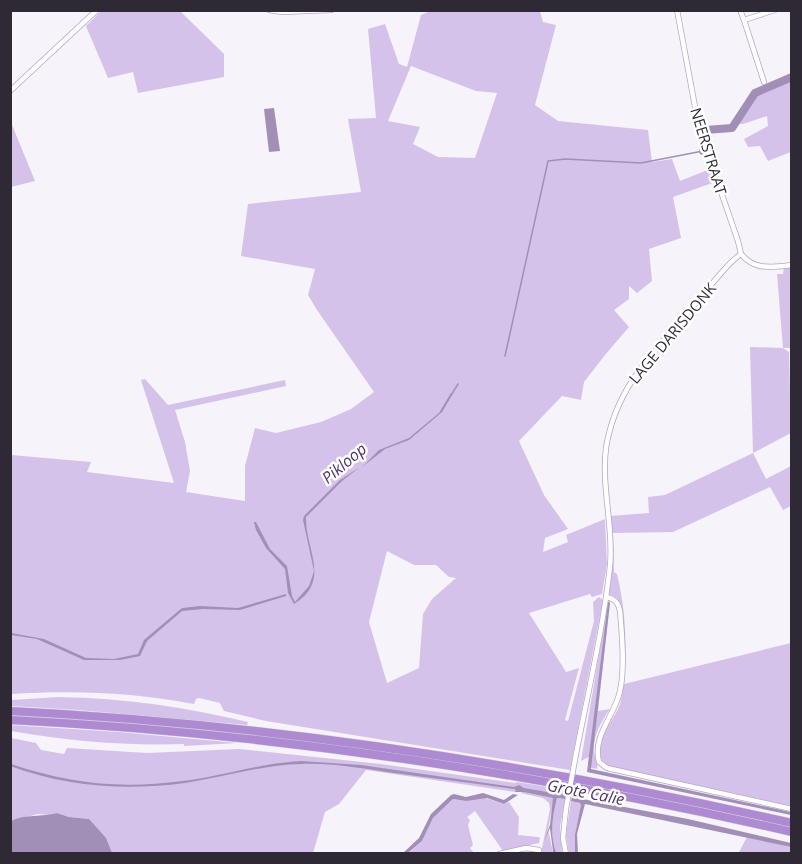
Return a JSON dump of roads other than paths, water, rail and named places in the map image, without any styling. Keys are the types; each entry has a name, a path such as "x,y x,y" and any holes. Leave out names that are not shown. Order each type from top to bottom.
{"highway":[{"path":"10,711 203,726 446,756 674,797 792,823"},
{"path":"10,720 204,734 476,770 672,805 792,832"}],"street":[{"path":"10,91 97,10"},
{"path":"270,11 331,10"},
{"name":"NEERSTRAAT","path":"677,10 699,128 741,254"},
{"path":"741,10 764,82"},
{"path":"744,21 775,10"},
{"path":"741,254 753,264 763,268 792,265"},
{"name":"LAGE DARISDONK","path":"566,854 563,827 606,597 610,563 605,464 610,432 618,405 633,376 741,254"},
{"path":"606,597 614,599 621,611 622,682 617,702 597,745 599,762 607,768 792,809"},
{"path":"499,854 529,848 539,850 539,854"}],"waterway":[{"name":"Pikloop","path":"703,151 710,150 705,130 732,128 755,93 792,77"},
{"name":"Pikloop","path":"505,356 548,161 565,159 641,163 703,151"},
{"name":"Pikloop","path":"453,392 458,384"}],"water label":[{"name":"Grote Calie","path":"586,792"}]}
